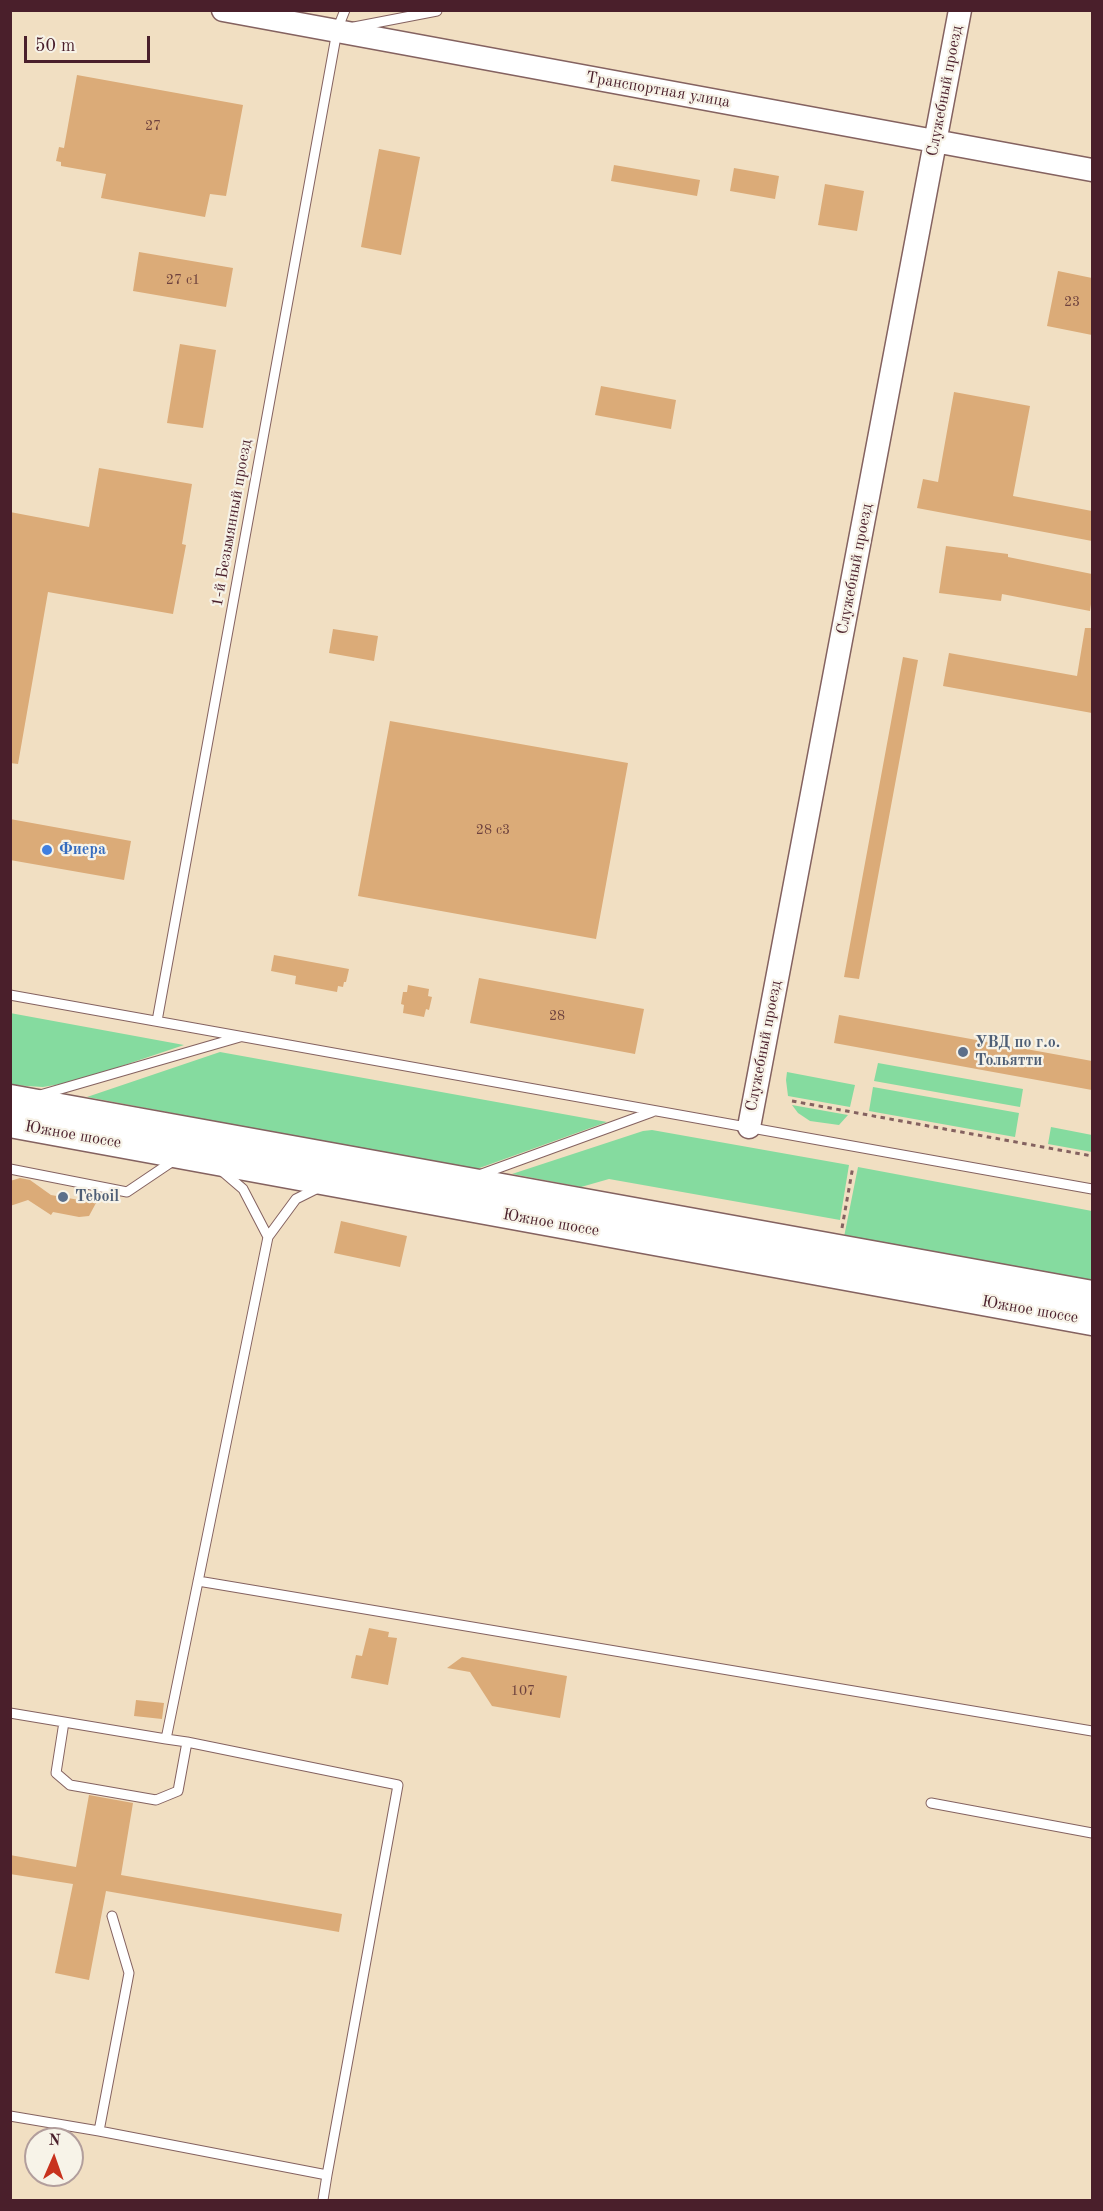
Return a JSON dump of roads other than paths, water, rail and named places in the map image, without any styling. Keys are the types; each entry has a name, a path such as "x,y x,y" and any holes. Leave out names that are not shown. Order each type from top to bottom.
{"main road":[{"name":"Южное шоссе","path":"14,1108 196,1158 1092,1321"},
{"name":"Южное шоссе","path":"14,1108 461,1182 1092,1295"}],"street":[{"name":"Транспортная улица","path":"224,10 341,21 936,141 1092,170"},
{"name":"Служебный проезд","path":"749,1127 960,10"}],"lane":[{"path":"341,21 437,11"},
{"name":"1-й Безымянный проезд","path":"157,1021 341,21"},
{"path":"10,994 654,1112 1092,1189"},
{"path":"14,1108 242,1036"},
{"path":"461,1182 654,1112"},
{"path":"10,1169 127,1192 196,1158 243,1189 268,1237"},
{"path":"166,1739 268,1237 296,1199 328,1182"},
{"path":"198,1581 1092,1731"},
{"path":"10,1713 187,1742 398,1785 322,2200"},
{"path":"64,1722 56,1773 70,1785 156,1800 178,1791 187,1742"},
{"path":"931,1803 1092,1833"},
{"path":"99,2131 129,1973 112,1916"},
{"path":"10,2116 327,2175"}],"place":[{"name":"Фиера","path":"47,850"},
{"name":"УВД по г.о. Тольятти","path":"963,1052"},
{"name":"Teboil","path":"63,1197"}]}
